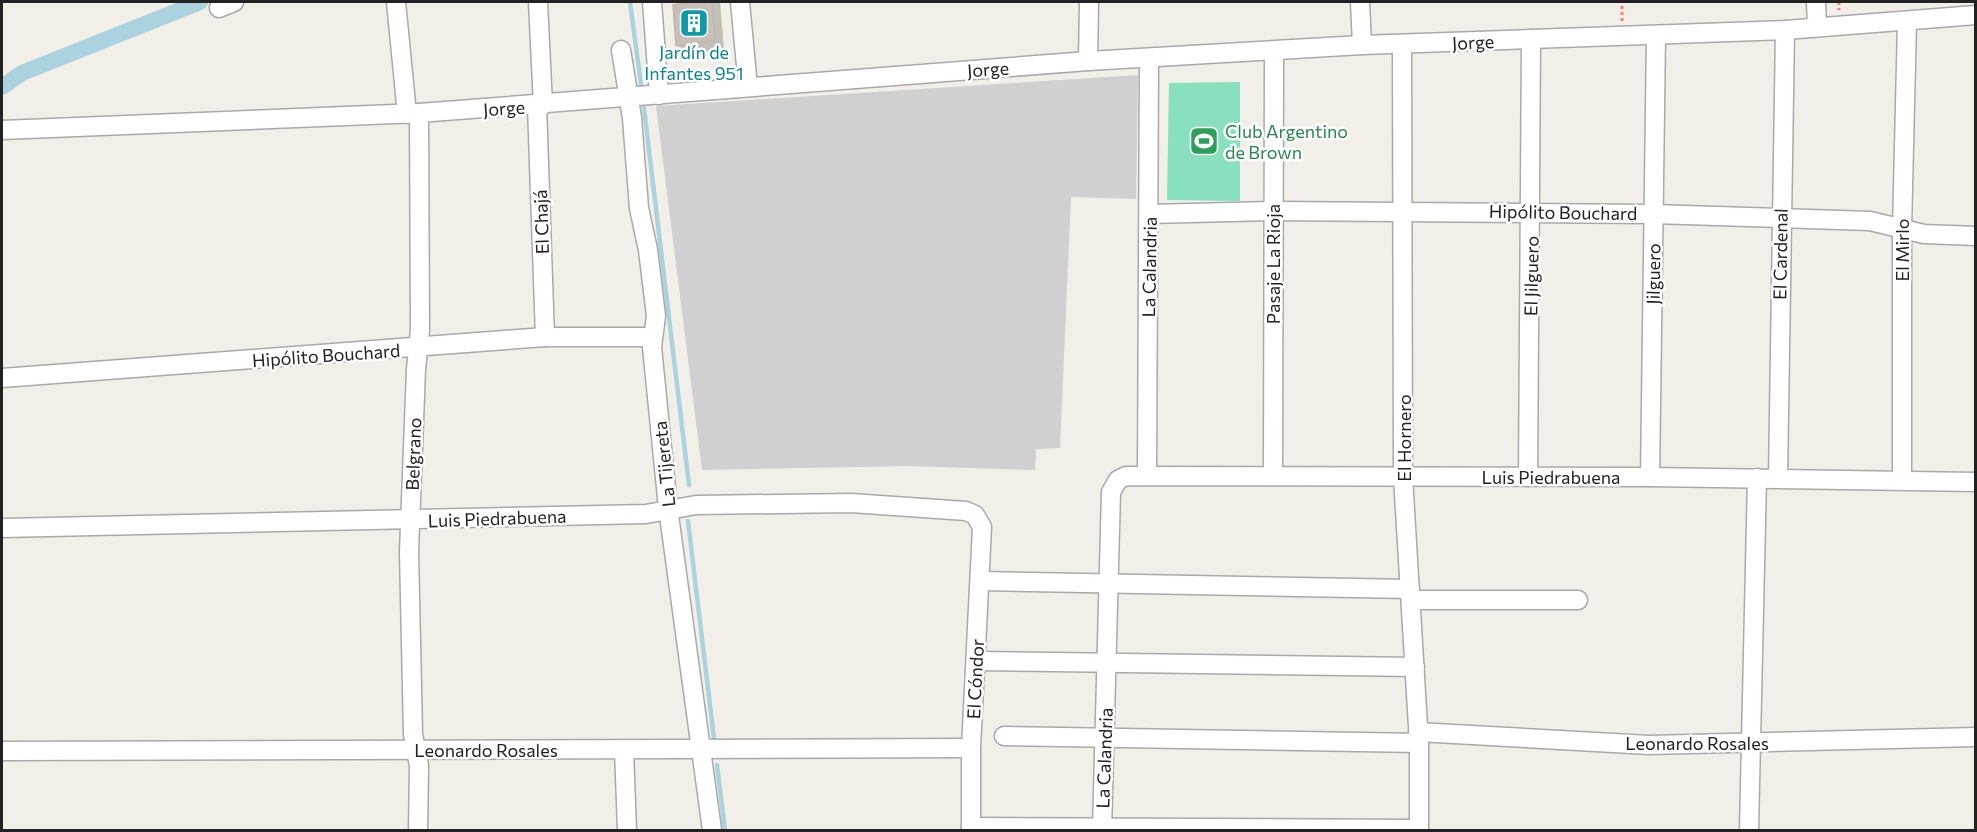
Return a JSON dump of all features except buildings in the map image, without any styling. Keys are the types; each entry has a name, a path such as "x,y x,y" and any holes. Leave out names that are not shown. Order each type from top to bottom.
{"street":[{"name":"Belgrano","path":"396,2 413,113 420,330 410,521 413,734 417,750 418,831"},
{"name":"El Chajá","path":"538,2 545,337"},
{"path":"643,96 652,2"},
{"path":"740,2 748,87"},
{"path":"1088,61 1089,2"},
{"path":"1360,2 1362,45"},
{"path":"1816,2 1817,27"},
{"name":"Jorge","path":"2,130 540,106 748,87 1088,61 1274,52 1362,45 1785,30 1976,15"},
{"name":"El Mirlo","path":"1902,479 1902,229 1907,22"},
{"name":"El Cardenal","path":"1778,478 1780,217 1785,30"},
{"name":"Jilguero","path":"1650,477 1656,35"},
{"name":"El Jilguero","path":"1528,477 1532,211 1531,39"},
{"name":"El Hornero","path":"1402,45 1404,477 1419,738 1419,830"},
{"path":"621,50 643,96"},
{"name":"Pasaje La Rioja","path":"1273,475 1274,52"},
{"name":"La Calandria","path":"1147,476 1149,59"},
{"name":"La Tijereta","path":"643,96 632,118 639,208 648,250 656,316 651,337 668,508 712,831"},
{"name":"Hipólito Bouchard","path":"1149,214 1273,211 1532,211 1780,217 1870,221 1924,234 1976,236"},
{"name":"Hipólito Bouchard","path":"2,378 545,337 651,337"},
{"name":"La Calandria","path":"1102,829 1111,492 1118,480 1126,476"},
{"name":"Luis Piedrabuena","path":"1126,476 1650,477 1902,479 1976,482"},
{"path":"1749,831 1757,478"},
{"name":"Luis Piedrabuena","path":"2,528 410,521 646,514 668,508 696,505 851,503 966,512 980,520 982,527"},
{"name":"El Cóndor","path":"971,829 971,748 982,527"},
{"path":"980,581 1578,600"},
{"path":"977,661 1415,667"},
{"name":"Leonardo Rosales","path":"1004,736 1419,738 1649,745 1976,737"},
{"name":"Leonardo Rosales","path":"2,751 701,751 971,748"},
{"path":"624,750 627,831"},
{"path":"971,829 1419,830"}],"shaded area":[{"path":"1138,75 1136,199 1071,197 1060,448 1036,449 1035,470 908,466 702,470 656,106"}],"green space":[{"name":"Club Argentino de Brown","path":"1240,82 1240,201 1167,200 1169,83"}],"waterway":[{"path":"2,87 22,73 200,2"},
{"path":"630,2 642,92"},
{"path":"643,100 689,485"},
{"path":"688,521 714,739"},
{"path":"717,765 725,830"}],"place":[{"name":"Jardín de Infantes 951","path":"694,23"},
{"name":"Club Argentino de Brown","path":"1204,141"}]}
